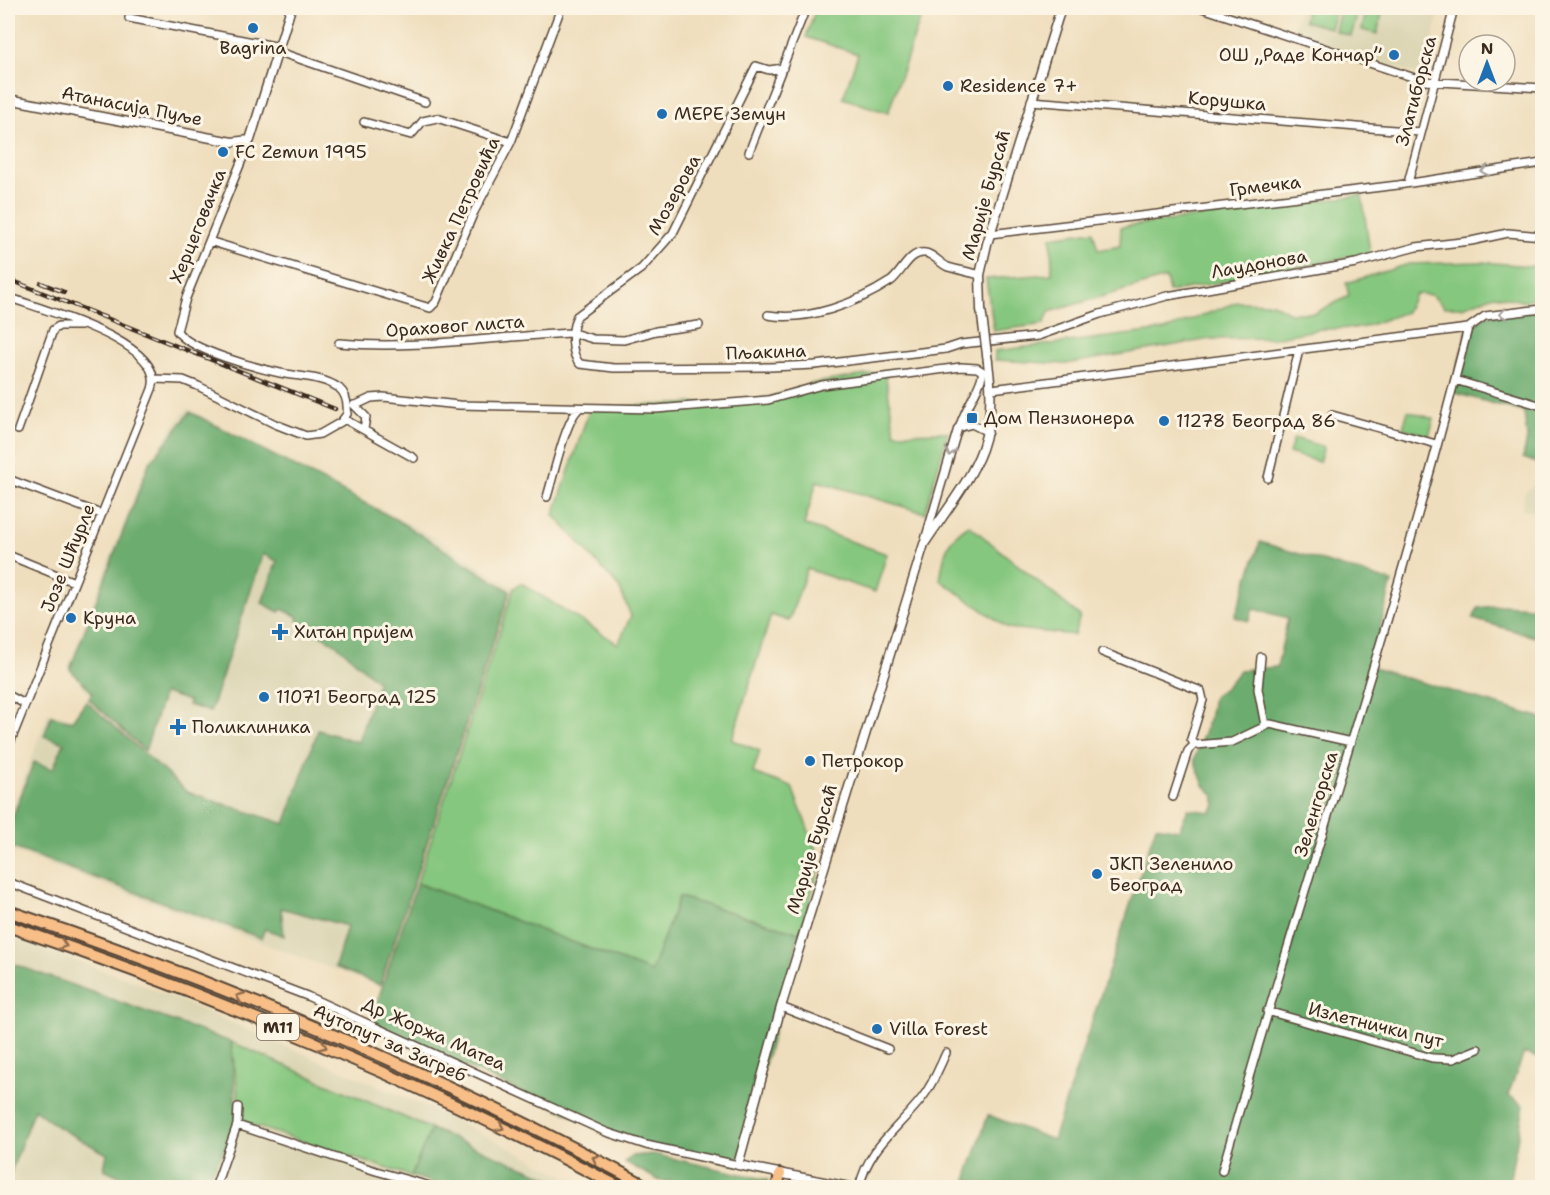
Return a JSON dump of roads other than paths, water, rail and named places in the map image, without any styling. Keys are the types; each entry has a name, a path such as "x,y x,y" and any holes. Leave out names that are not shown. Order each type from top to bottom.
{"highway":[{"name":"Аутопут за Загреб","path":"8,911 187,976 306,1024 492,1107 653,1187"},
{"name":"Аутопут за Загреб","path":"8,926 127,968 337,1052 496,1125 621,1188"},
{"path":"777,1188 780,1174"}],"street":[{"name":"Херцеговачка","path":"291,8 250,140 209,241 179,320 177,331 187,341 268,370 329,383 343,392 352,405"},
{"name":"Живка Петровића","path":"209,241 430,308 436,302 474,212 511,142 561,8"},
{"path":"749,152 806,8"},
{"name":"Марије Бурсаћ","path":"924,544 967,483 983,451 988,432 992,389 981,309 980,275 990,234 1061,8"},
{"path":"1202,8 1433,82 1542,88"},
{"name":"Златиборска","path":"1408,183 1454,8"},
{"path":"129,18 280,49 425,102"},
{"name":"Мозерова","path":"573,333 574,322 582,310 642,268 673,233 756,66 769,70 783,68"},
{"name":"Атанасија Пуље","path":"8,99 232,142 250,140"},
{"name":"Корушка","path":"1031,101 1420,132"},
{"path":"364,122 411,135 423,121 437,118 511,142"},
{"name":"Грмечка","path":"990,234 1408,183 1542,163"},
{"name":"Лаудонова","path":"985,342 1038,336 1100,314 1167,296 1351,264 1416,247 1471,241 1508,233 1542,236"},
{"path":"768,315 788,317 859,299 892,280 910,258 918,253 926,252 948,267 980,275"},
{"path":"8,297 102,331 135,351 149,366 154,379 183,381 198,386 275,424 306,436 320,434 344,419 352,405 371,398 384,397 459,405 581,408"},
{"path":"992,389 1468,328 1485,316 1542,309"},
{"name":"Ораховог листа","path":"339,343 373,346 436,345 573,333 592,339 624,340 699,325"},
{"path":"18,430 53,330 59,326 86,326"},
{"name":"Зеленгорска","path":"1222,1171 1267,1011 1351,742 1455,381 1468,328"},
{"name":"Пљакина","path":"573,333 575,359 579,364 614,368 815,365 985,342"},
{"path":"1268,478 1299,350"},
{"name":"Марије Бурсаћ","path":"581,408 656,409 768,400 822,384 961,368 977,368 982,371 983,379 966,406 955,434 924,544 781,1007 738,1165"},
{"name":"Јозе Шћурле","path":"8,748 154,379"},
{"path":"1455,381 1542,406"},
{"path":"352,405 366,419 364,429"},
{"path":"548,497 569,425 575,411 581,408"},
{"path":"1332,414 1436,444"},
{"path":"344,419 414,458"},
{"path":"960,426 972,424 988,432"},
{"path":"8,478 101,514"},
{"path":"8,555 74,582"},
{"path":"1102,652 1201,691 1204,696 1191,740 1194,745"},
{"path":"1261,657 1257,685 1265,725"},
{"path":"8,695 25,704"},
{"path":"1173,797 1188,751 1194,745 1232,742 1247,737 1265,725 1274,724 1351,742"},
{"name":"Др Жоржа Матеа","path":"8,882 307,996 606,1132 646,1145 854,1188"},
{"path":"781,1007 888,1049"},
{"name":"Излетнички пут","path":"1267,1011 1432,1058 1453,1059 1478,1049"},
{"path":"859,1188 874,1150 924,1095 946,1053"},
{"path":"215,1188 237,1125 238,1107"},
{"path":"237,1125 376,1171 437,1188"}],"railway":[{"path":"8,279 335,409"},
{"path":"41,283 64,292"}],"place":[{"name":"Bagrina","path":"253,28"},
{"name":"ОШ „Раде Кончар”","path":"1394,55"},
{"name":"Residence 7+","path":"948,86"},
{"name":"МЕРЕ Земун","path":"662,114"},
{"name":"FC Zemun 1995","path":"223,152"},
{"name":"Дом Пензионера","path":"972,418"},
{"name":"11278 Београд 86","path":"1164,421"},
{"name":"Круна","path":"71,618"},
{"name":"Хитан пријем","path":"280,632"},
{"name":"11071 Београд 125","path":"264,697"},
{"name":"Поликлиника","path":"178,727"},
{"name":"Петрокор","path":"810,761"},
{"name":"ЈКП Зеленило Београд","path":"1097,874"},
{"name":"Villa Forest","path":"877,1029"}]}
